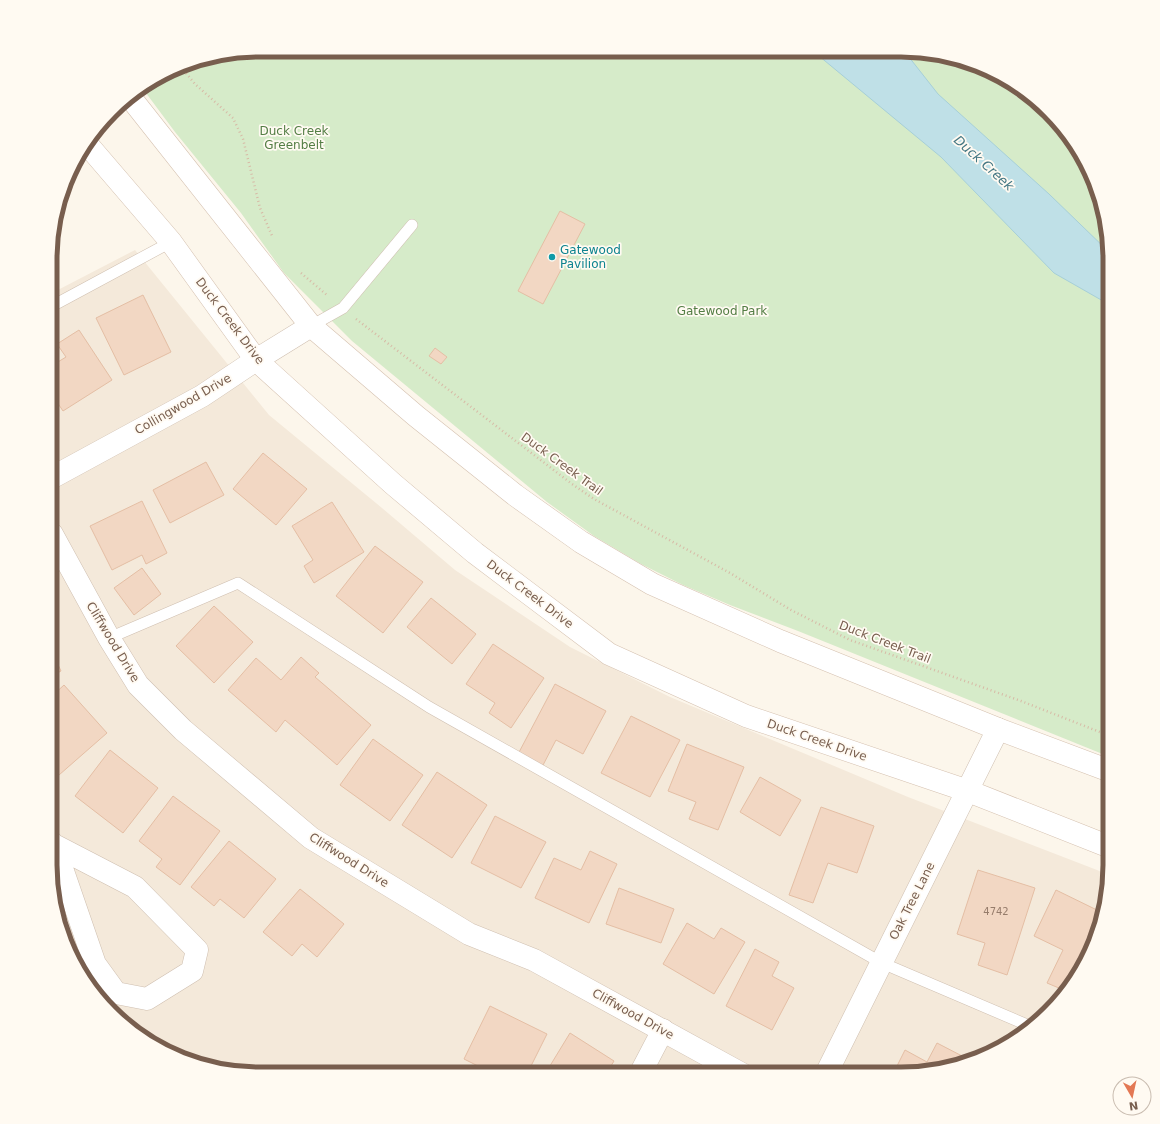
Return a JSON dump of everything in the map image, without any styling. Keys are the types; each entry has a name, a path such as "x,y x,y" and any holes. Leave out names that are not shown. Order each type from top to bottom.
{"main road":[{"path":"133,101 311,326 416,416 515,495 581,542 652,584 780,641 998,729 1103,767"},
{"name":"Duck Creek Drive","path":"90,148 171,242 256,360 405,494 475,553 609,654 746,716 968,791 1103,844"},
{"name":"Collingwood Drive","path":"57,474 202,396 311,326"},
{"name":"Cliffwood Drive","path":"57,543 109,638 138,685 183,730 310,838 469,934 534,960 729,1067"},
{"name":"Oak Tree Lane","path":"830,1067 998,729"},
{"path":"57,846 135,887 197,950 192,971 147,999 116,993 95,964 57,857"},
{"path":"644,1067 662,1030"}],"lane":[{"path":"311,326 343,308 412,225"},
{"path":"57,303 171,242"},
{"path":"109,638 238,583 429,707 882,963 1025,1024"}],"path":[{"path":"184,71 195,84 233,118 243,139 260,208 275,241"},
{"name":"Duck Creek Trail","path":"300,272 343,308 572,484 594,499 730,573 791,610 850,640 1021,701 1103,733"}],"shaded area":[{"path":"135,250 269,415 455,570 570,647 670,697 908,797 1103,873 1099,904 1092,930 1088,942 1069,977 1044,1008 1024,1025 1002,1040 978,1052 953,1060 914,1067 246,1067 207,1060 182,1052 147,1033 116,1008 99,988 84,966 72,942 64,917 57,878 57,290"}],"green space":[{"name":"Gatewood Park","path":"246,57 914,57 953,64 978,72 1013,91 1044,116 1061,136 1076,158 1088,182 1096,207 1103,246 1103,754 683,585 641,564 594,536 547,502 352,341 284,273 241,213 175,132 145,92 182,72 207,64"}],"water":[{"name":"Duck Creek","path":"820,57 909,57 938,94 1049,194 1103,246 1103,301 1054,273 941,157"}],"building":[{"name":"Gatewood Pavilion","path":"560,211 585,224 543,304 518,291"},
{"path":"143,295 171,352 124,375 96,318"},
{"path":"79,330 112,380 63,411 57,402 57,363 66,357 57,344"},
{"path":"435,348 447,357 441,364 429,356"},
{"path":"263,453 307,489 276,525 233,489"},
{"path":"206,462 224,495 170,523 153,490"},
{"path":"142,501 167,553 146,564 142,555 112,570 90,526"},
{"path":"332,502 364,552 314,583 304,566 313,560 292,526"},
{"path":"375,546 423,582 383,633 336,596"},
{"path":"142,568 161,594 134,615 114,588"},
{"path":"431,598 476,634 452,664 407,627"},
{"path":"214,606 253,642 214,683 176,646"},
{"path":"493,644 544,678 511,728 489,713 495,703 466,684"},
{"path":"301,657 319,673 315,677 371,725 337,765 285,720 276,732 228,690 256,658 281,680"},
{"path":"57,663 61,671 57,673"},
{"path":"555,684 606,711 583,754 556,740 541,769 517,756"},
{"path":"64,685 107,733 59,775 57,773 57,691"},
{"path":"631,716 680,740 650,797 601,773"},
{"path":"373,739 423,775 390,821 340,785"},
{"path":"687,744 744,767 718,830 689,819 696,802 668,791"},
{"path":"110,750 158,788 123,833 75,796"},
{"path":"437,772 487,805 452,858 402,825"},
{"path":"760,777 801,800 780,836 740,812"},
{"path":"173,796 220,831 180,885 156,867 162,859 139,841"},
{"path":"821,807 874,826 857,873 828,863 813,903 789,895"},
{"path":"495,816 546,842 521,888 471,863"},
{"path":"229,841 276,879 244,918 220,899 214,906 191,887"},
{"path":"590,851 617,864 589,923 535,898 554,858 581,870"},
{"path":"978,870 1035,888 1007,975 978,965 985,943 957,934"},
{"path":"619,888 674,909 661,943 606,924"},
{"path":"300,889 344,924 317,957 302,944 292,956 263,932"},
{"path":"1056,890 1098,910 1088,942 1076,966 1060,989 1047,983 1063,950 1034,936"},
{"path":"687,923 714,939 721,928 745,942 714,994 663,964"},
{"path":"755,949 779,962 772,976 794,988 772,1030 726,1006"},
{"path":"490,1006 547,1034 530,1067 480,1067 464,1059"},
{"path":"570,1033 614,1061 610,1067 549,1067"},
{"path":"937,1043 964,1057 940,1063 914,1067 896,1067 905,1050 927,1062"}],"place":[{"name":"Gatewood Pavilion","path":"552,257"}],"park label":[{"name":"Duck Creek Greenbelt","path":"294,138"}]}
